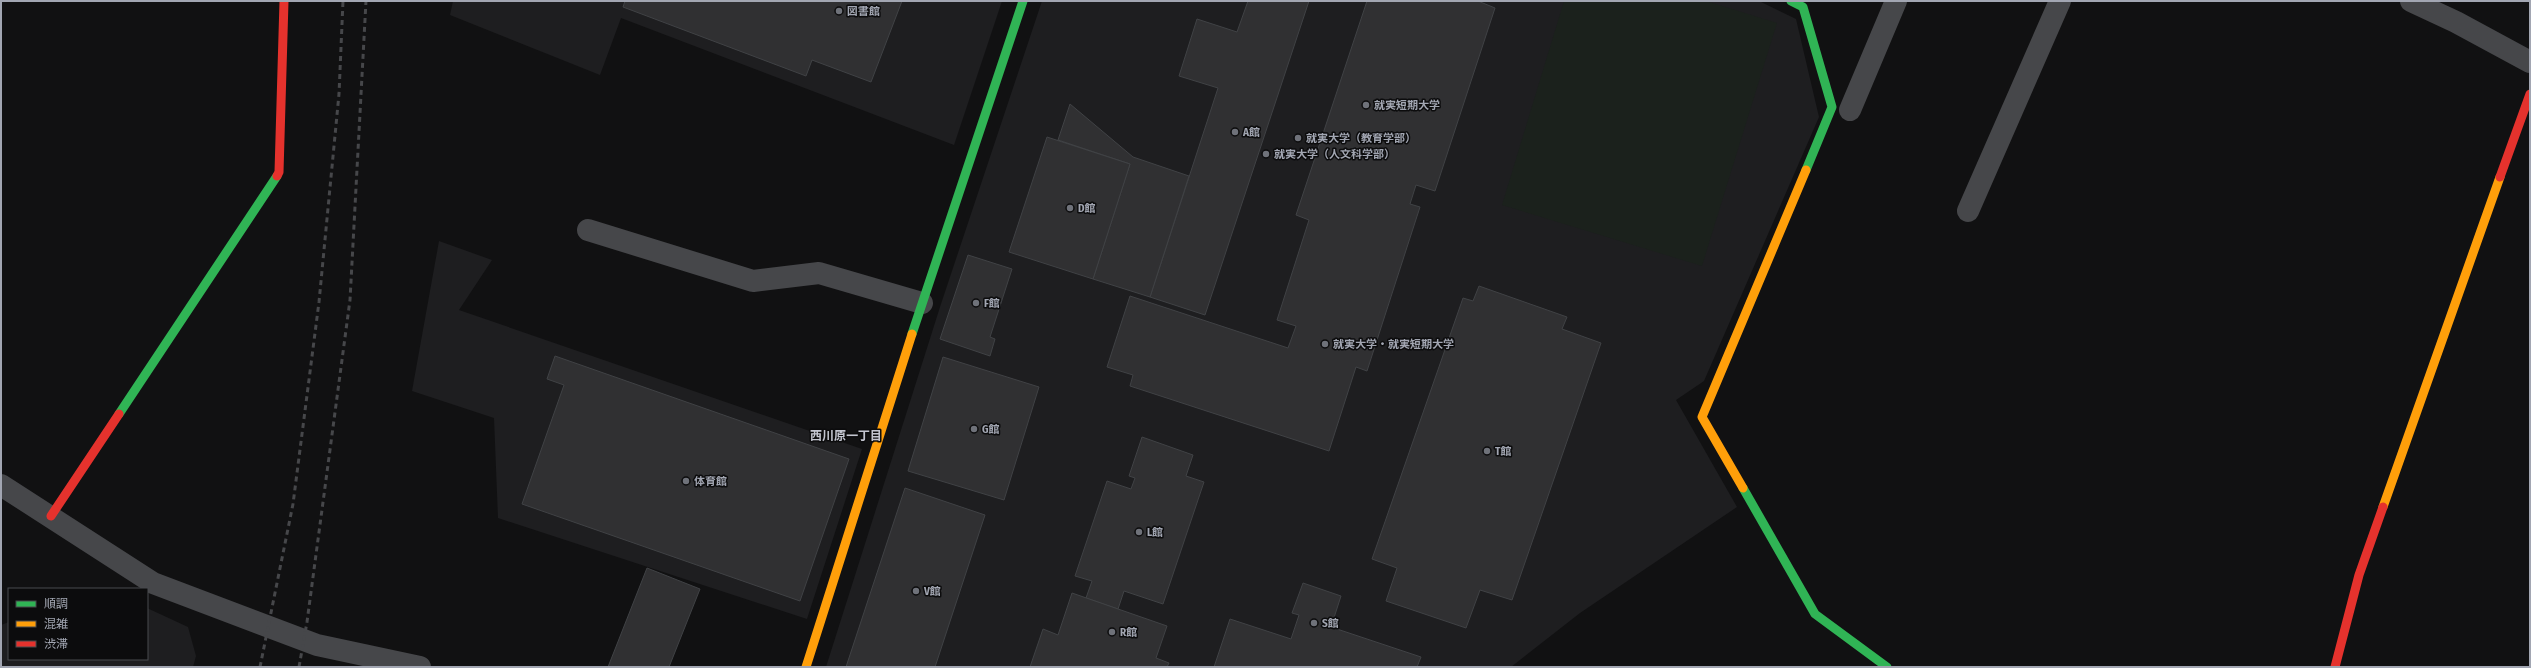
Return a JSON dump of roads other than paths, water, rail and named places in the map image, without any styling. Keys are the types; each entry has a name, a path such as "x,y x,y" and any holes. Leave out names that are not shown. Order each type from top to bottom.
{"street":[{"path":"51,516 279,172 284,1"},
{"path":"806,667 922,303 1023,1"},
{"path":"1791,1 1803,7 1832,107 1702,417 1815,614 1887,667"},
{"path":"1850,110 1896,1"},
{"path":"1968,211 2060,1"},
{"path":"2411,1 2456,22 2530,62"},
{"path":"2335,667 2359,575 2530,94"},
{"path":"588,230 752,281 819,273 922,303"},
{"path":"1,485 153,582 317,645 420,667"}],"railway":[{"path":"260,667 293,504 319,302 339,94 343,1"},
{"path":"299,667 307,622 350,300 366,1"}],"place":[{"name":"図書館","path":"839,11"},
{"name":"就実短期大学","path":"1366,105"},
{"name":"A館","path":"1235,132"},
{"name":"就実大学（教育学部）","path":"1298,138"},
{"name":"就実大学（人文科学部）","path":"1266,154"},
{"name":"D館","path":"1070,208"},
{"name":"F館","path":"976,303"},
{"name":"就実大学・就実短期大学","path":"1325,344"},
{"name":"G館","path":"974,429"},
{"name":"T館","path":"1487,451"},
{"name":"体育館","path":"686,481"},
{"name":"L館","path":"1139,532"},
{"name":"V館","path":"916,591"},
{"name":"S館","path":"1314,623"},
{"name":"R館","path":"1112,632"}],"district":[{"name":"西川原一丁目","path":"846,436"}]}
